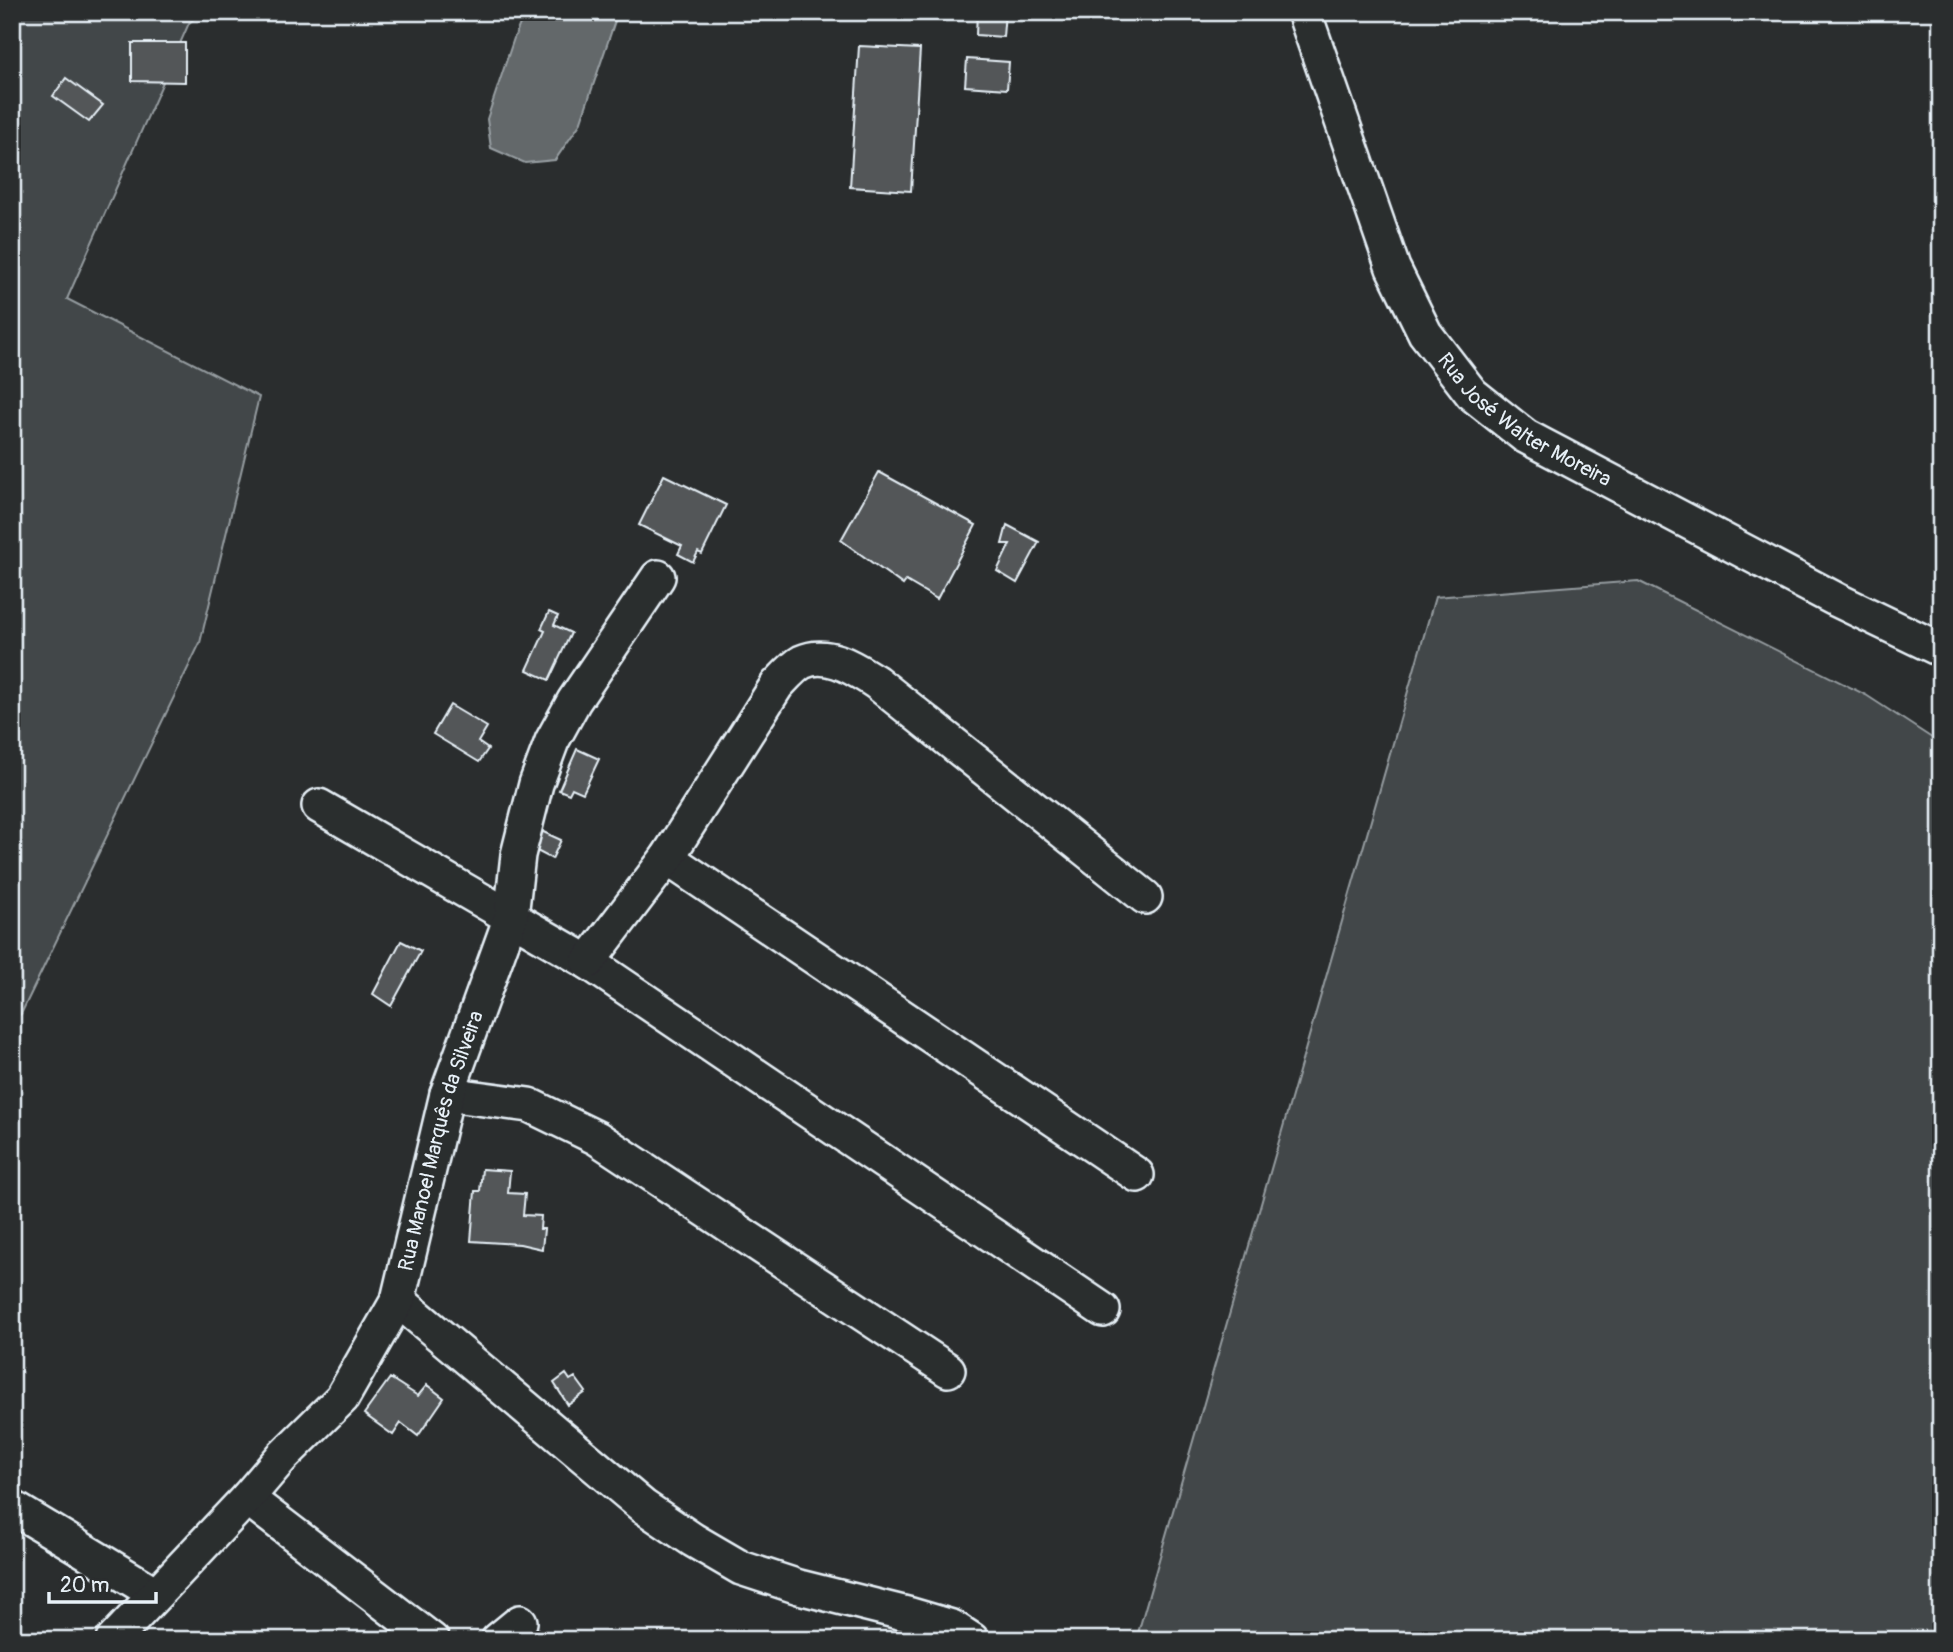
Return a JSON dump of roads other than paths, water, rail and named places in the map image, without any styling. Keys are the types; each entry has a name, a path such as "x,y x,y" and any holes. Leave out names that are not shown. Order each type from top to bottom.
{"street":[{"name":"Rua José Walter Moreira","path":"1304,12 1393,268 1425,334 1472,394 1525,436 1838,600 1941,650"},
{"name":"Rua Manoel Marquês da Silveira","path":"113,1640 247,1498 282,1457 342,1398 398,1300 447,1094 511,917 518,855 536,784 552,741 574,701 658,577"},
{"path":"588,962 667,858 777,685 801,663 817,658 834,660 852,667 876,682 1145,897"},
{"path":"318,806 588,962 1103,1310"},
{"path":"667,858 1137,1175"},
{"path":"447,1094 529,1105 597,1138 948,1370"},
{"path":"398,1300 644,1507 693,1540 741,1567 799,1587 952,1627 972,1640"},
{"path":"247,1498 432,1640"},
{"path":"12,1507 156,1594"}]}
